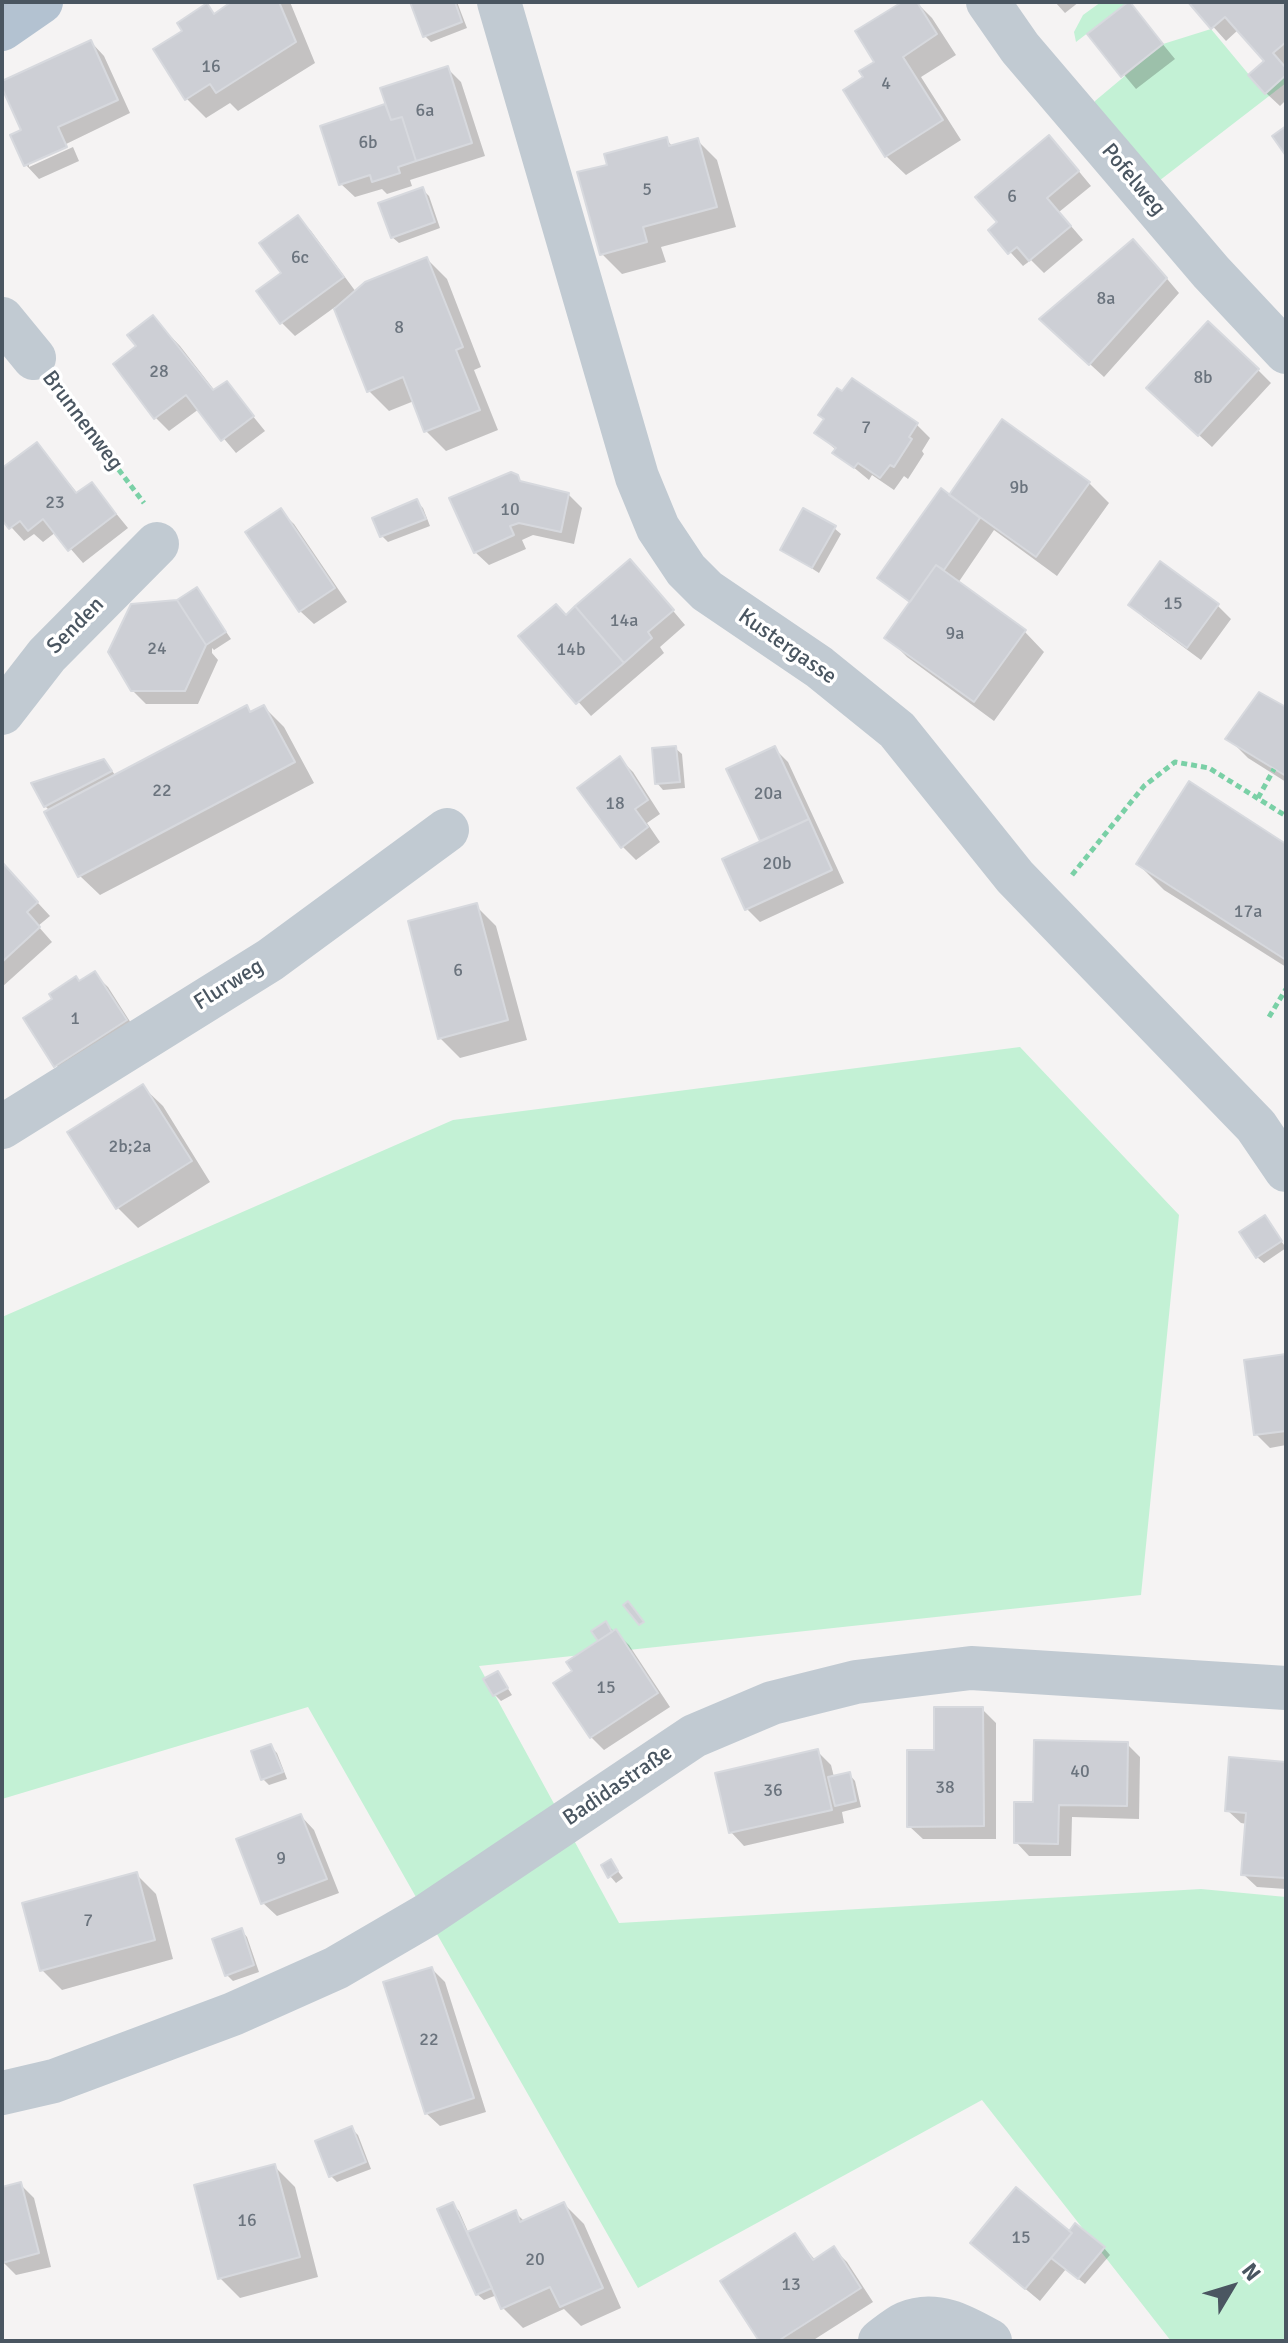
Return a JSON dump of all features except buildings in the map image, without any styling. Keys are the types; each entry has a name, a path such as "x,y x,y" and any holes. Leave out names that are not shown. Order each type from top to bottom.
{"main road":[{"path":"2,29 41,2"}],"street":[{"name":"Kustergasse","path":"499,2 637,477 658,528 686,570 707,591 819,667 897,730 1015,877 1256,1126 1286,1170"},
{"name":"Pofelweg","path":"988,2 1020,48 1211,272 1286,352"},
{"name":"Brunnenweg","path":"2,319 34,358"},
{"name":"Senden","path":"2,713 154,528"},
{"name":"Flurweg","path":"2,1127 270,960 447,830"},
{"name":"Badidastraße","path":"2,2093 54,2081 233,2014 336,1968 427,1915 694,1736 772,1703 856,1682 971,1668 1286,1688"},
{"path":"880,2341 907,2323 930,2318 959,2324 990,2341"}],"path":[{"name":"Brunnenweg","path":"34,358 154,528"},
{"path":"1066,883 1144,786 1175,762 1209,768 1286,816"},
{"path":"1258,798 1274,769"},
{"path":"1269,1017 1286,989"}],"green space":[{"path":"1101,2 1128,2 1076,42 1074,32 1083,15"},
{"path":"1211,29 1265,94 1286,75 1286,83 1155,184 1094,109 1095,101 1163,44"},
{"path":"1020,1047 1179,1215 1141,1595 479,1666 619,1923 1201,1889 1286,1897 1286,2341 1171,2341 982,2100 638,2288 308,1707 2,1799 2,1317 453,1120"}]}
